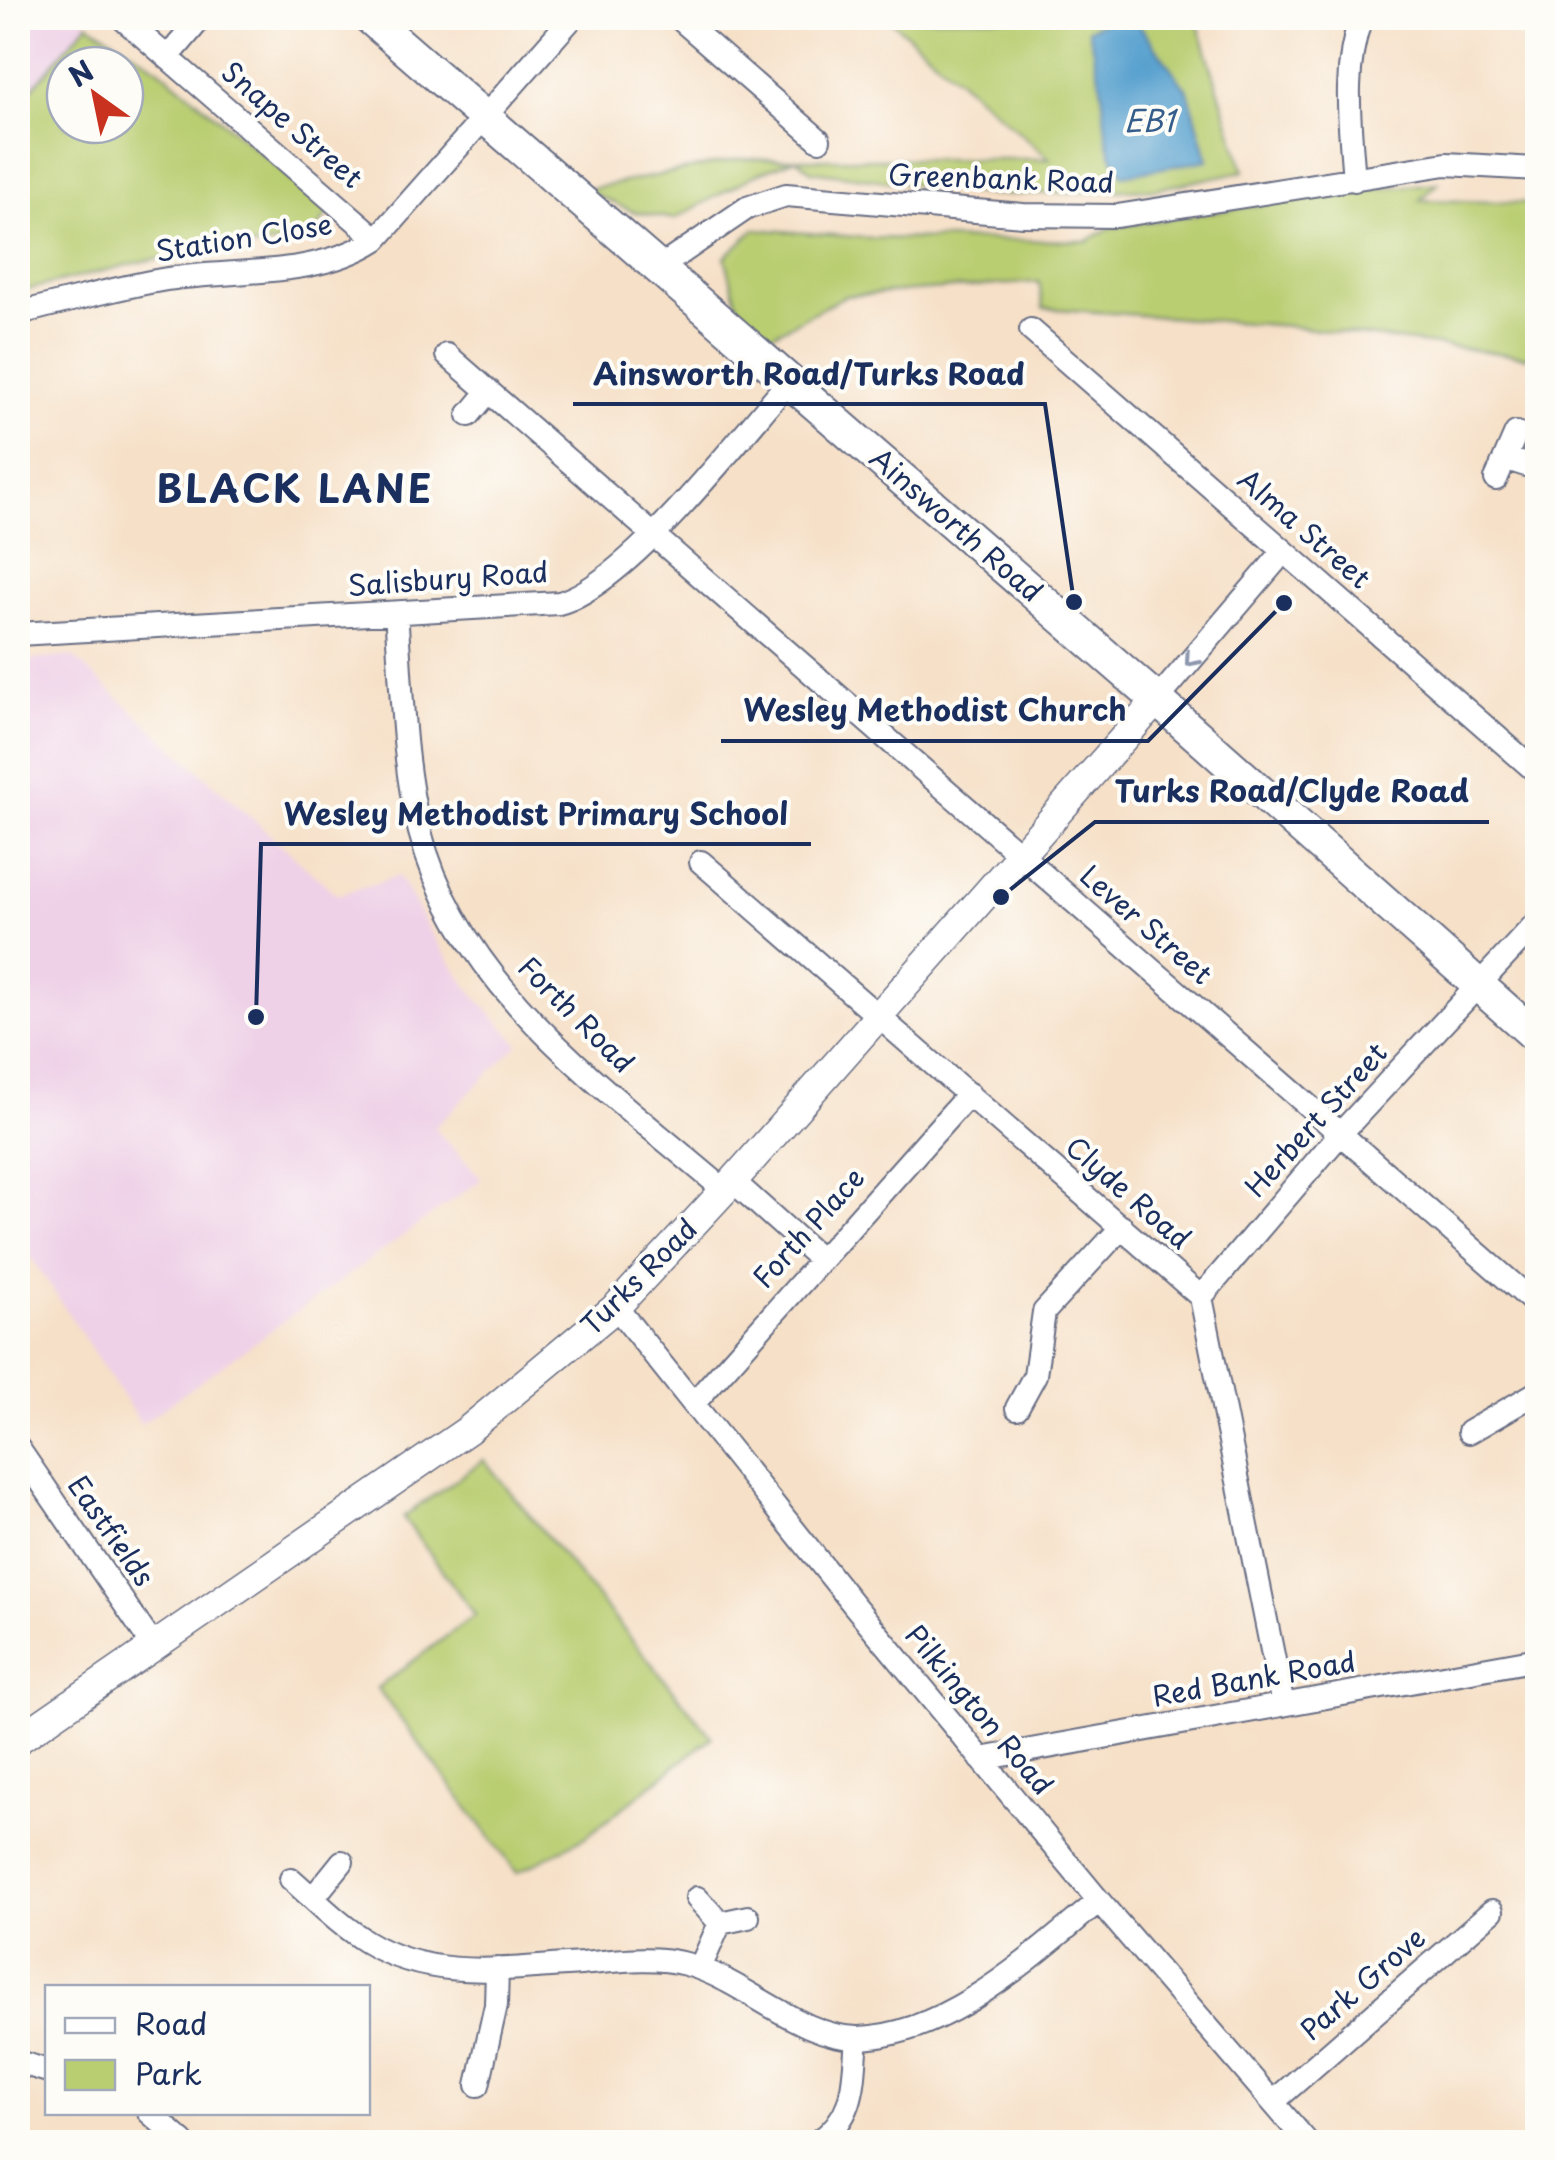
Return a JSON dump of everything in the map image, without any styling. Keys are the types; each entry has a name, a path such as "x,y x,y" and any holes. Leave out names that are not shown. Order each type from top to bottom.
{"main road":[{"name":"Ainsworth Road","path":"370,18 1157,700 1538,1038"}],"street":[{"name":"Snape Street","path":"122,18 376,239"},
{"path":"168,58 202,18"},
{"name":"Station Close","path":"18,313 166,280 303,266 362,249 376,239 572,18"},
{"path":"679,18 819,140"},
{"path":"1354,180 1348,105 1353,44 1361,18"},
{"name":"Greenbank Road","path":"659,268 746,208 786,195 1024,215 1117,216 1446,164 1538,169"},
{"name":"Alma Street","path":"1031,330 1538,773"},
{"name":"Lever Street","path":"447,355 1538,1306"},
{"name":"Salisbury Road","path":"18,634 558,603 579,598 653,534 790,380"},
{"path":"469,415 489,392"},
{"path":"1516,434 1501,469 1538,469"},
{"path":"1157,700 1284,551"},
{"name":"Forth Road","path":"396,613 414,801 421,834 434,873 465,934 513,1002 547,1036 821,1260"},
{"name":"Turks Road","path":"18,1740 468,1430 616,1307 728,1186 1157,700"},
{"name":"Clyde Road","path":"701,862 1201,1297"},
{"name":"Herbert Street","path":"1201,1297 1340,1134 1538,921"},
{"name":"Forth Place","path":"694,1402 969,1094"},
{"path":"1017,1408 1035,1375 1044,1312 1122,1227"},
{"path":"1201,1297 1283,1704"},
{"name":"Pilkington Road","path":"616,1307 853,1604 1099,1902 1307,2142"},
{"path":"1468,1432 1538,1392"},
{"name":"Eastfields","path":"18,1448 154,1647"},
{"name":"Red Bank Road","path":"981,1758 1538,1659"},
{"path":"313,1898 342,1862"},
{"path":"291,1879 364,1940 394,1957 424,1966 460,1971 668,1960 700,1968 804,2022 857,2038 916,2025 964,2003 1007,1976 1099,1902"},
{"path":"697,1898 720,1923"},
{"name":"Park Grove","path":"1273,2102 1492,1911"},
{"path":"720,1923 748,1917"},
{"path":"700,1968 720,1923"},
{"path":"478,2085 501,2037 498,1969"},
{"path":"818,2142 844,2118 850,2101 857,2038"},
{"path":"18,2062 45,2069"},
{"path":"152,2115 183,2142"}],"shaded area":[{"path":"18,18 82,18 88,23 69,45 45,45 45,73 18,105"},
{"path":"72,656 337,895 399,876 430,932 470,990 519,1044 434,1128 482,1179 141,1424 18,1237 18,661"}],"green space":[{"path":"888,18 1196,18 1244,171 1156,189 992,195 811,171 796,159 1050,159"},
{"path":"88,23 122,45 69,45"},
{"path":"145,59 330,210 311,240 144,261 18,292 18,105 45,73 45,145 145,145"},
{"path":"740,159 796,159 759,173 674,219 634,212 584,190"},
{"path":"1438,183 1420,200 1537,203 1537,358 1288,326 1043,308 1039,282 845,296 771,335 738,306 725,257 755,229 872,238 1087,241 1109,228 1342,192"},
{"path":"484,1460 712,1737 587,1836 517,1873 377,1688 475,1615 403,1517"}],"water":[{"name":"EB1","path":"1114,18 1134,18 1188,91 1208,160 1123,175 1109,145 1088,29"}],"place":[{"name":"Ainsworth Road/Turks Road","path":"1074,602"},
{"name":"Wesley Methodist Church","path":"1284,603"},
{"name":"Turks Road/Clyde Road","path":"1001,897"},
{"name":"Wesley Methodist Primary School","path":"256,1017"}],"district":[{"name":"BLACK LANE","path":"295,490"}]}
